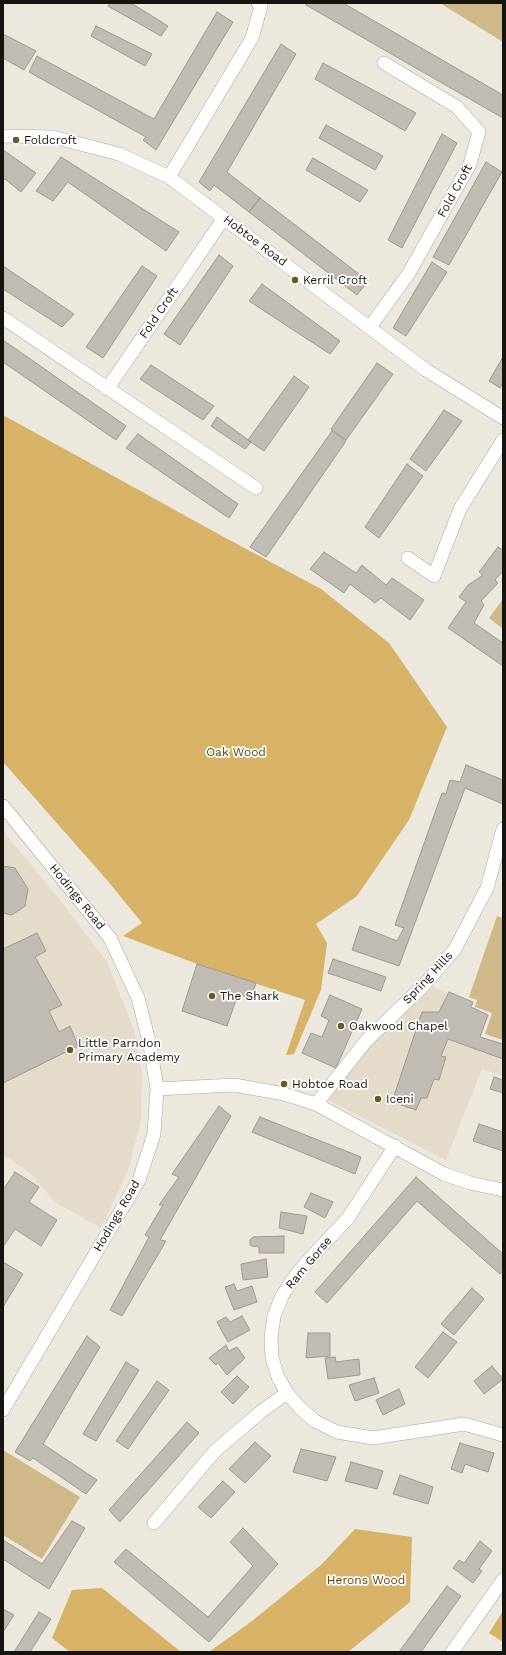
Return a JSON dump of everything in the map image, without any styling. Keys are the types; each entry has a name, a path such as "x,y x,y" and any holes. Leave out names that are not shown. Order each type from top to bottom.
{"street":[{"path":"169,177 252,38 261,6 258,3"},
{"name":"Fold Croft","path":"370,326 409,273 470,164 479,132 457,107 384,63"},
{"name":"Hobtoe Road","path":"3,136 53,137 119,154 169,177 370,326 426,370 503,418"},
{"name":"Fold Croft","path":"108,389 224,218"},
{"path":"3,318 256,488"},
{"path":"408,558 434,576 460,509 503,440"},
{"name":"Hodings Road","path":"3,806 110,938 138,998 150,1045 157,1089 154,1134 139,1180 3,1410"},
{"name":"Spring Hills","path":"316,1104 366,1041 423,986 455,949 487,888 503,829"},
{"path":"157,1089 234,1085 284,1094 316,1104 449,1176 503,1190"},
{"name":"Ram Gorse","path":"395,1146 348,1218 307,1262 293,1279 282,1296 274,1316 271,1338 272,1358 276,1371 287,1393 300,1408 315,1421 337,1432 373,1438 464,1424 503,1435"},
{"path":"154,1523 216,1451 263,1410 287,1393"},
{"path":"452,1652 503,1580"}],"shaded area":[{"path":"440,3 503,3 503,42 451,10"},
{"path":"503,599 503,629 489,618"},
{"name":"Little Parndon Primary Academy","path":"3,831 57,896 107,962 133,1027 142,1073 141,1120 128,1171 101,1228 55,1202 29,1172 3,1155"},
{"path":"497,916 503,918 503,1040 485,1034 492,1013 475,1007 477,1000 469,997"},
{"path":"433,987 473,1002 471,1007 488,1015 480,1037 503,1044 503,1076 482,1069 446,1160 328,1100 368,1047"},
{"path":"3,1450 80,1497 42,1559 3,1535"}],"green space":[{"name":"Oak Wood","path":"3,415 321,589 389,643 447,727 409,820 357,896 316,924 327,943 321,990 294,1054 286,1055 305,1000 197,964 123,936 142,923 107,880 3,762"},
{"name":"Herons Wood","path":"355,1529 412,1537 410,1602 348,1652 209,1652 252,1621 321,1565"},
{"path":"102,1588 181,1652 70,1652 52,1638 72,1590"},
{"path":"503,1611 503,1642 489,1633"}],"building":[{"path":"110,3 131,3 168,26 161,36 108,6"},
{"path":"306,3 343,3 503,95 503,118 306,5"},
{"path":"217,12 233,22 156,150 143,140 146,137 29,72 37,56 154,119"},
{"path":"96,26 152,54 145,66 91,36"},
{"path":"3,34 36,51 24,70 3,58"},
{"path":"281,44 296,54 227,172 260,198 249,212 214,185 210,191 199,182"},
{"path":"323,63 416,113 405,131 315,79"},
{"path":"326,125 383,156 375,170 319,138"},
{"path":"442,134 457,143 402,248 388,240"},
{"path":"3,150 36,173 21,192 5,179 3,181"},
{"path":"61,157 179,232 166,251 68,182 53,201 36,191"},
{"path":"313,158 368,190 360,202 306,170"},
{"path":"486,162 502,172 449,265 433,257"},
{"path":"260,198 368,281 357,295 249,212"},
{"path":"219,255 233,266 180,345 164,334"},
{"path":"432,262 447,272 406,336 393,328"},
{"path":"3,266 74,314 62,327 3,289"},
{"path":"142,266 157,276 103,358 86,347"},
{"path":"262,284 340,341 330,354 249,301"},
{"path":"3,340 126,426 116,440 3,362"},
{"path":"503,357 503,383 500,388 489,381"},
{"path":"377,363 393,374 346,440 331,429"},
{"path":"151,365 214,406 203,420 140,379"},
{"path":"294,376 309,387 264,451 248,440"},
{"path":"444,410 462,421 426,471 410,459"},
{"path":"217,417 251,442 245,449 211,426"},
{"path":"332,431 346,441 266,557 250,547"},
{"path":"138,434 238,504 229,518 126,448"},
{"path":"407,464 423,476 379,538 365,527"},
{"path":"498,547 503,550 503,571 495,580 498,583 481,601 484,605 474,623 503,643 503,666 448,628 466,602 459,597 468,585 483,575 479,572"},
{"path":"324,552 356,573 362,565 386,585 392,578 424,600 410,620 381,598 375,603 350,584 344,593 310,569"},
{"path":"466,765 503,780 503,804 465,788 399,966 352,950 360,926 397,941 404,928 395,925 442,793 446,794 450,780 460,782"},
{"path":"3,866 15,868 28,889 25,906 12,915 3,913"},
{"path":"37,933 46,951 35,957 62,1005 49,1011 59,1032 70,1026 78,1046 3,1083 3,949"},
{"path":"333,959 386,977 381,991 328,973"},
{"name":"The Shark","path":"197,964 256,983 251,998 238,994 227,1026 182,1011"},
{"path":"449,992 473,1002 471,1007 488,1015 480,1037 503,1044 503,1059 448,1039 441,1056 446,1057 439,1080 434,1079 427,1098 421,1098 416,1110 392,1102 422,1012 439,1012"},
{"name":"Oakwood Chapel","path":"330,995 362,1009 336,1068 302,1053 311,1033 322,1037 329,1020 321,1016"},
{"path":"494,1077 503,1080 503,1093 490,1089"},
{"path":"219,1106 231,1116 160,1240 166,1241 122,1316 110,1310 149,1237 145,1235 163,1205 159,1205 179,1177 172,1174"},
{"path":"260,1117 361,1157 355,1174 252,1132"},
{"path":"479,1124 503,1132 503,1151 473,1141"},
{"path":"15,1172 39,1187 29,1202 57,1220 41,1246 15,1229 3,1247 3,1190"},
{"path":"416,1177 503,1254 503,1271 500,1274 417,1201 327,1303 315,1292"},
{"path":"311,1193 333,1202 325,1218 304,1207"},
{"path":"281,1212 307,1216 303,1234 279,1228"},
{"path":"284,1236 284,1253 259,1253 259,1247 250,1245 250,1240 253,1237"},
{"path":"266,1259 268,1277 243,1280 241,1264"},
{"path":"3,1262 23,1274 3,1307"},
{"path":"234,1284 237,1291 252,1286 257,1302 234,1310 225,1287"},
{"path":"472,1288 484,1299 454,1335 441,1324"},
{"path":"242,1316 250,1330 228,1342 217,1322 226,1317 230,1322"},
{"path":"443,1332 457,1342 428,1378 415,1367"},
{"path":"308,1333 330,1333 330,1356 306,1358"},
{"path":"87,1336 100,1347 43,1444 97,1480 86,1494 33,1458 30,1461 15,1452"},
{"path":"226,1345 229,1351 237,1347 245,1358 227,1375 218,1363 216,1365 209,1358"},
{"path":"335,1357 336,1362 359,1359 360,1375 328,1379 325,1358"},
{"path":"126,1362 139,1370 96,1441 83,1434"},
{"path":"492,1366 503,1379 484,1394 474,1381"},
{"path":"237,1376 249,1387 233,1404 221,1392"},
{"path":"374,1378 379,1393 355,1401 349,1385"},
{"path":"157,1381 169,1390 128,1449 116,1441"},
{"path":"399,1389 405,1404 383,1415 376,1400"},
{"path":"187,1422 199,1433 120,1522 109,1510"},
{"path":"255,1442 271,1456 245,1483 229,1469"},
{"path":"460,1443 494,1453 488,1472 465,1464 462,1473 451,1469"},
{"path":"301,1449 336,1457 327,1481 293,1472"},
{"path":"351,1462 383,1471 377,1489 345,1481"},
{"path":"400,1475 433,1487 428,1504 393,1494"},
{"path":"223,1481 235,1492 211,1518 198,1507"},
{"path":"72,1521 85,1528 49,1589 3,1559 3,1540 42,1564"},
{"path":"243,1528 278,1564 209,1642 114,1562 126,1549 208,1617 253,1566 230,1542"},
{"path":"480,1541 492,1551 479,1569 482,1571 473,1583 453,1568 459,1560 464,1563"},
{"path":"447,1586 461,1596 421,1652 399,1652"},
{"path":"3,1609 14,1615 3,1632"},
{"path":"39,1612 51,1619 30,1652 14,1652"}],"place":[{"name":"Foldcroft","path":"16,140"},
{"name":"Kerril Croft","path":"295,280"},
{"name":"The Shark","path":"212,996"},
{"name":"Oakwood Chapel","path":"341,1026"},
{"name":"Little Parndon Primary Academy","path":"70,1050"},
{"name":"Hobtoe Road","path":"284,1084"},
{"name":"Iceni","path":"378,1099"}]}
